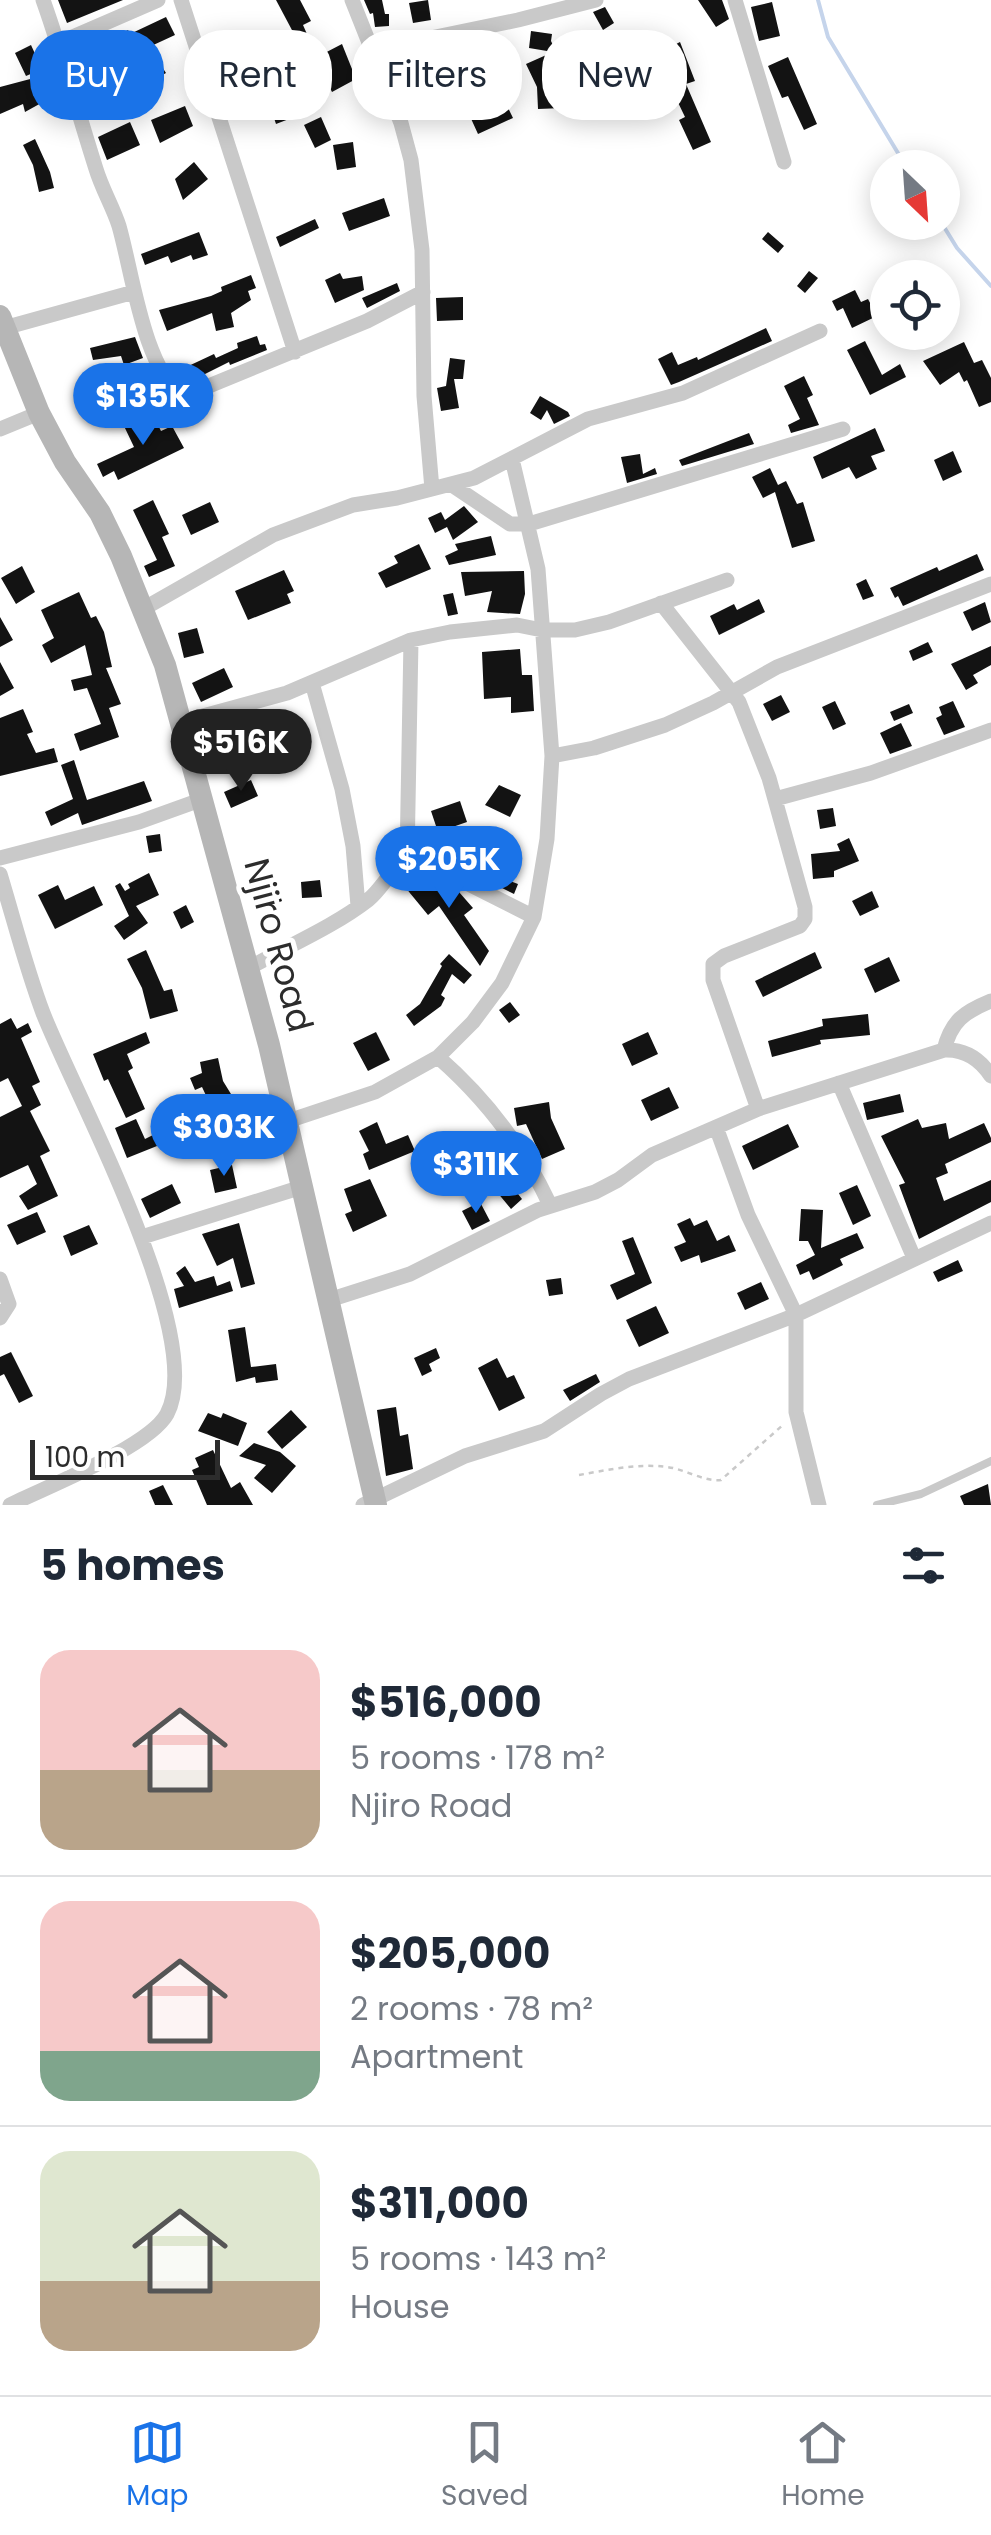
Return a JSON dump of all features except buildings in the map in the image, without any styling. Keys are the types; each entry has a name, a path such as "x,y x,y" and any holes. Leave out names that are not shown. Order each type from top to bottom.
{"street":[{"path":"43,0 54,30"},
{"path":"89,30 158,0"},
{"path":"181,0 295,352"},
{"path":"352,0 363,30"},
{"path":"468,30 596,0"},
{"path":"735,0 784,162"},
{"path":"82,120 119,226 134,292 168,385 182,397 367,322 423,292"},
{"path":"400,120 411,160 422,250 424,396 432,490"},
{"path":"2,322 134,292"},
{"name":"Njiro Road","path":"2,322 38,413 100,514 165,665 249,968 329,1300 371,1503"},
{"path":"144,610 273,535 353,504 452,485 512,460 588,419 683,393 820,331"},
{"path":"0,430 38,413"},
{"path":"452,485 510,524 529,524 843,429"},
{"path":"285,1122 375,1092 438,1058 502,983 534,917 547,839 552,756 542,596 512,460"},
{"path":"181,722 257,702 412,640 517,624 542,630 576,630 727,580"},
{"path":"552,756 594,748 665,724 777,667 991,584"},
{"path":"661,603 731,691 746,718 775,799 805,907 806,919 800,926 713,964 712,972 758,1108"},
{"path":"407,859 412,640"},
{"path":"312,682 351,832 358,906"},
{"path":"775,799 871,772 991,730"},
{"path":"0,858 139,822 203,799"},
{"path":"249,968 358,906 381,889 399,863 407,859 436,868 534,917"},
{"path":"0,874 43,1012 142,1237 176,1358 176,1393 166,1418 145,1438 10,1505"},
{"path":"944,1050 954,1022 991,1001"},
{"path":"329,1300 410,1274 550,1205 595,1192 652,1155 758,1108 944,1050 958,1049 970,1054 991,1076"},
{"path":"438,1058 508,1130 550,1205"},
{"path":"838,1083 914,1258"},
{"path":"716,1127 748,1215 796,1315 796,1412 818,1505"},
{"path":"142,1237 302,1187"},
{"path":"371,1503 465,1456 552,1428 629,1380 796,1315 991,1223"},
{"path":"0,1280 9,1304 0,1318"}],"lane":[{"path":"877,1505 921,1494 991,1461"}],"path":[{"path":"578,1475 660,1466 722,1480 796,1412"}],"waterway":[{"path":"818,0 828,37 896,150"},
{"path":"952,240 991,286"}]}
